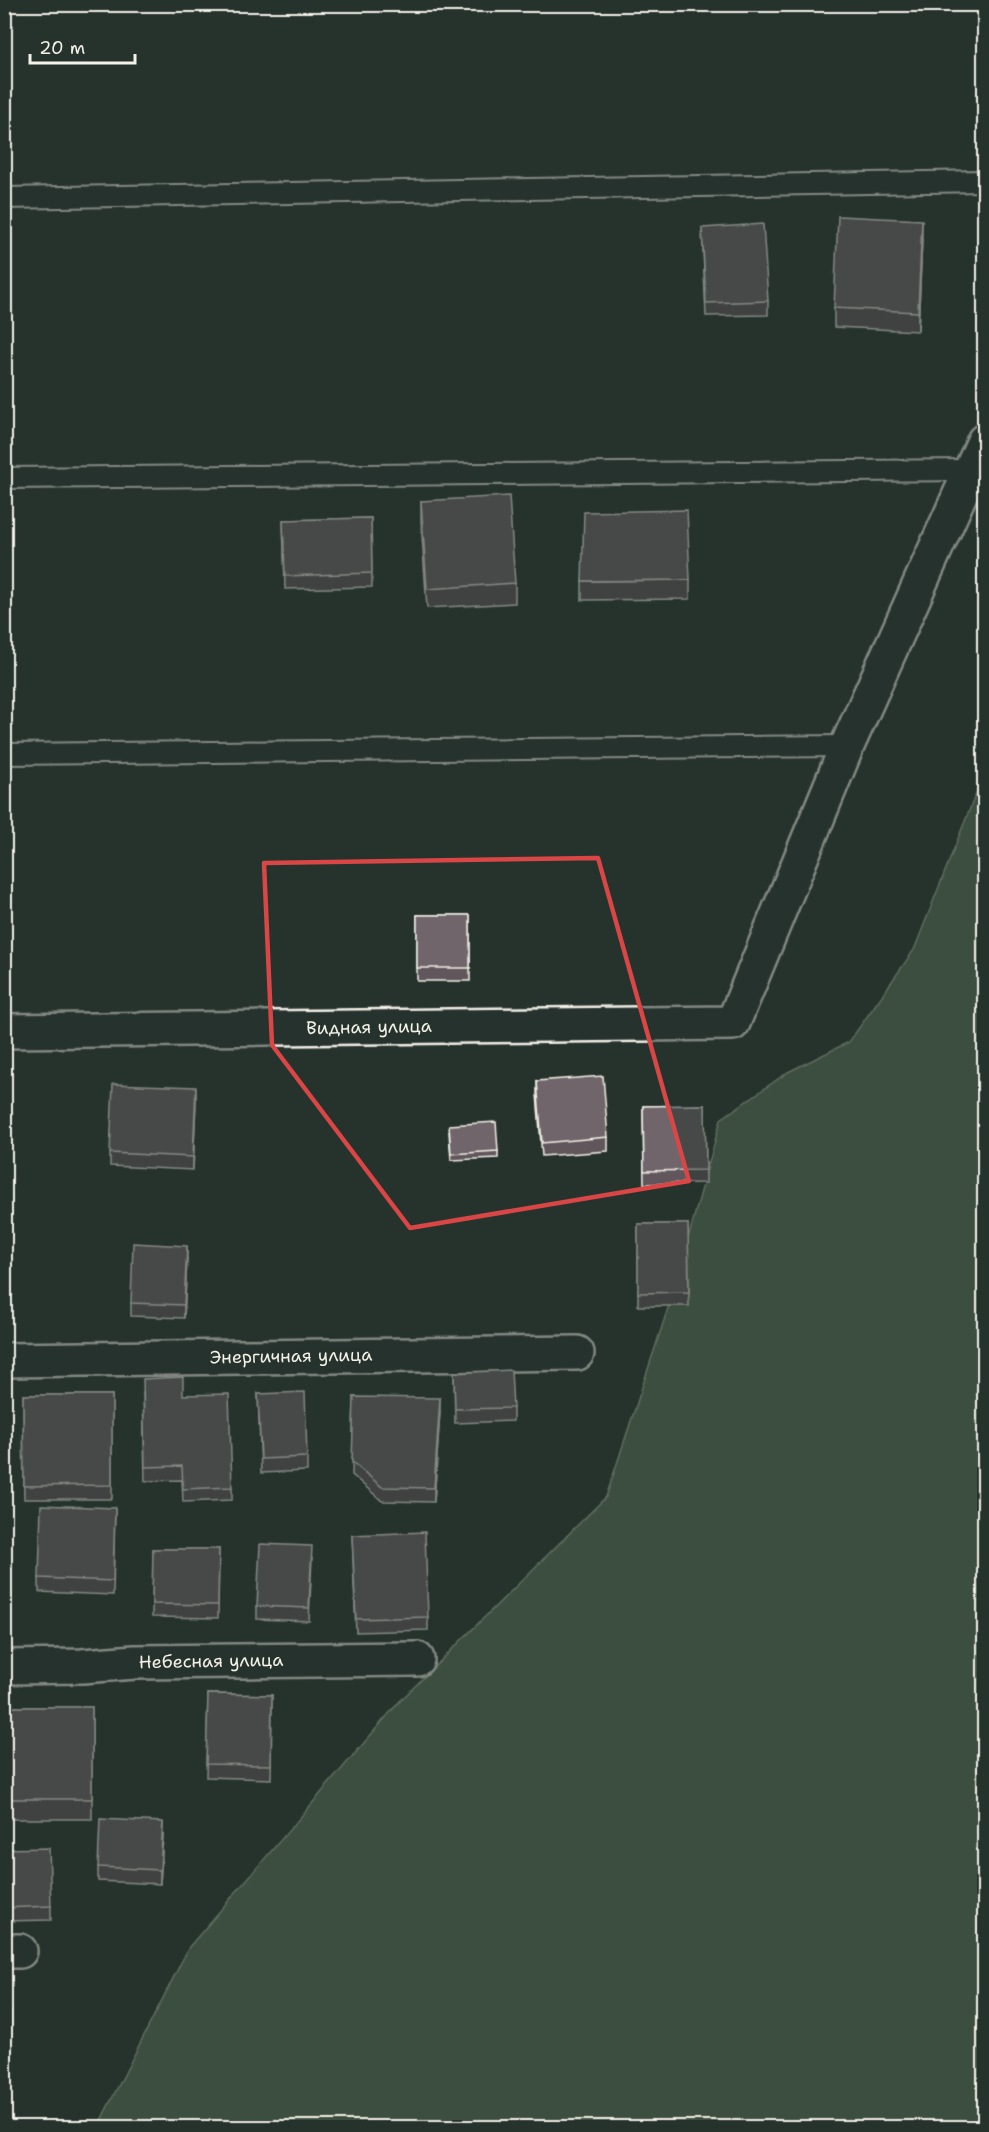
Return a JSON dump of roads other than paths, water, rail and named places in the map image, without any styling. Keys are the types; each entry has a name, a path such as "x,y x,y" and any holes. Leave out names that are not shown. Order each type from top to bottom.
{"street":[{"path":"847,746 978,456"},
{"name":"Видная улица","path":"4,1031 733,1023 847,746"},
{"name":"Энергичная улица","path":"4,1360 577,1353"},
{"name":"Небесная улица","path":"4,1667 82,1666 135,1662 417,1659"}],"lane":[{"path":"4,198 984,181"},
{"path":"4,478 978,456"},
{"path":"4,754 847,746"}]}
